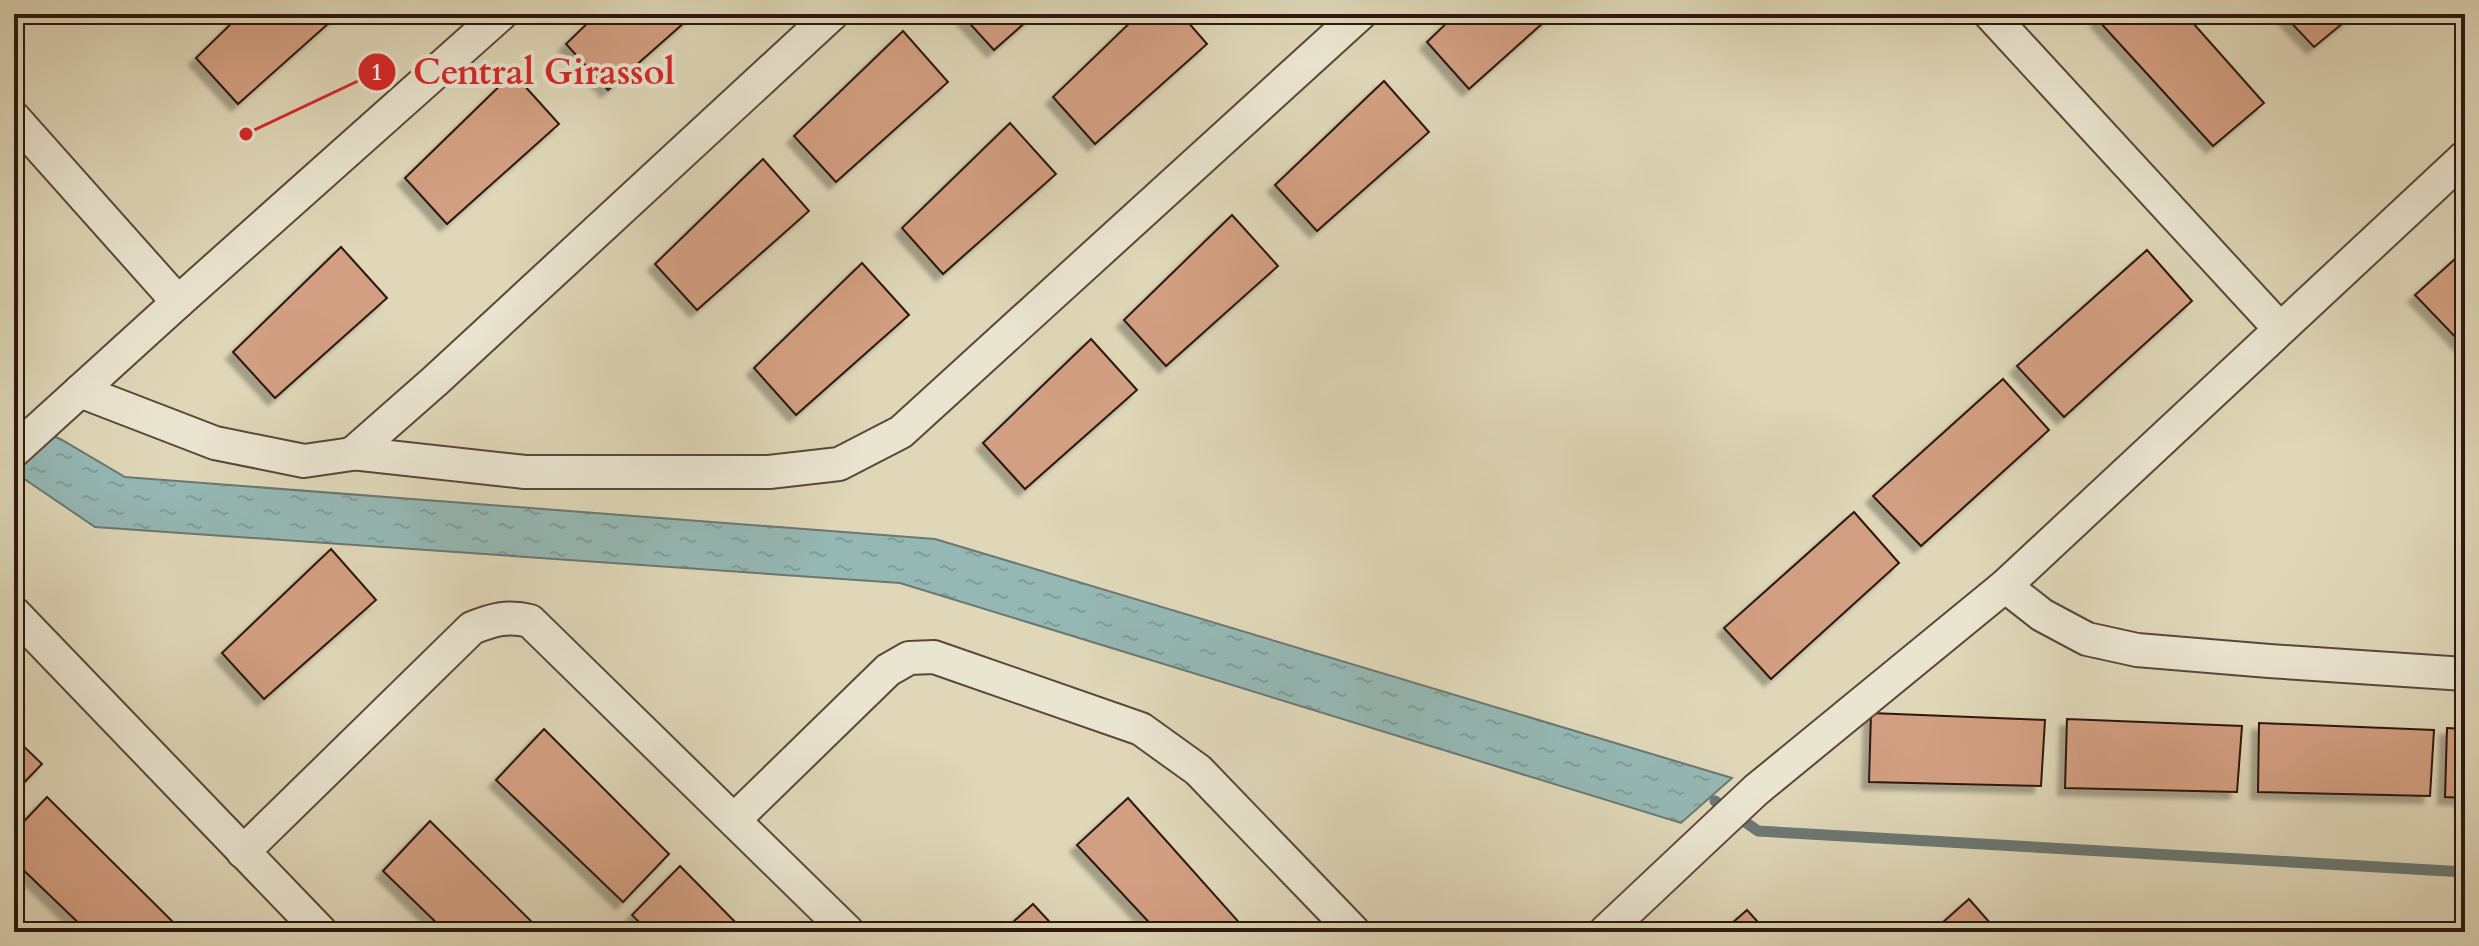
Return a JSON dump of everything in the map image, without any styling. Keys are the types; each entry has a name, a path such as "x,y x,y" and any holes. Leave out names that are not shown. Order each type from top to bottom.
{"street":[{"path":"14,451 501,14"},
{"path":"352,453 435,381 832,14"},
{"path":"80,391 215,443 304,461 352,453 525,472 769,472 839,464 901,432 1360,14"},
{"path":"1990,14 2280,329"},
{"path":"14,118 178,302"},
{"path":"1605,932 1756,790 2005,586 2465,157"},
{"path":"2005,586 2042,615 2087,639 2137,650 2269,661 2459,668"},
{"path":"14,613 321,932"},
{"path":"243,852 472,628 493,619 516,617 530,621 848,932"},
{"path":"734,820 888,670 909,658 934,657 1141,729 1198,770 1354,932"}],"water":[{"path":"14,417 62,440 125,477 935,539 1732,778 1681,823 900,583 95,527 14,472"}],"building":[{"path":"241,14 339,14 238,104 196,58"},
{"path":"597,14 694,14 608,90 566,44"},
{"path":"961,14 1035,14 994,50"},
{"path":"1139,14 1181,14 1207,44 1095,144 1053,97"},
{"path":"1456,14 1553,14 1469,89 1427,42"},
{"path":"2102,14 2185,14 2264,103 2213,146 2097,19"},
{"path":"2283,14 2354,14 2314,47"},
{"path":"903,31 948,82 836,182 794,136"},
{"path":"513,73 559,124 447,224 405,178"},
{"path":"1384,81 1429,132 1317,231 1275,185"},
{"path":"1010,123 1056,174 943,274 902,228"},
{"path":"763,159 809,211 697,310 655,264"},
{"path":"1232,215 1278,266 1166,366 1124,320"},
{"path":"341,247 387,298 275,398 233,352"},
{"path":"2147,250 2192,301 2064,417 2017,366"},
{"path":"2465,250 2465,343 2463,345 2415,295"},
{"path":"862,263 909,315 796,415 754,368"},
{"path":"1091,339 1137,390 1025,489 983,443"},
{"path":"2003,379 2049,430 1921,546 1873,496"},
{"path":"1854,512 1899,563 1771,679 1724,628"},
{"path":"331,549 376,600 264,699 222,653"},
{"path":"1871,713 2045,720 2041,786 1869,782"},
{"path":"2067,719 2242,726 2237,792 2065,788"},
{"path":"2259,723 2434,730 2430,796 2258,792"},
{"path":"2447,728 2465,729 2465,798 2445,797"},
{"path":"544,729 669,854 623,902 496,780"},
{"path":"14,737 42,764 14,793"},
{"path":"47,797 172,921 162,932 88,932 14,861 14,832"},
{"path":"1128,798 1245,929 1241,932 1158,932 1077,845"},
{"path":"430,821 542,932 446,932 383,871"},
{"path":"680,866 745,932 649,932 632,915"},
{"path":"1969,899 1998,932 1932,932"},
{"path":"1033,904 1059,932 1002,932"},
{"path":"1747,910 1767,932 1722,932"}],"waterway":[{"path":"1715,801 1758,831 2465,872"}],"place":[{"name":"Central Girassol","path":"246,134"}]}
